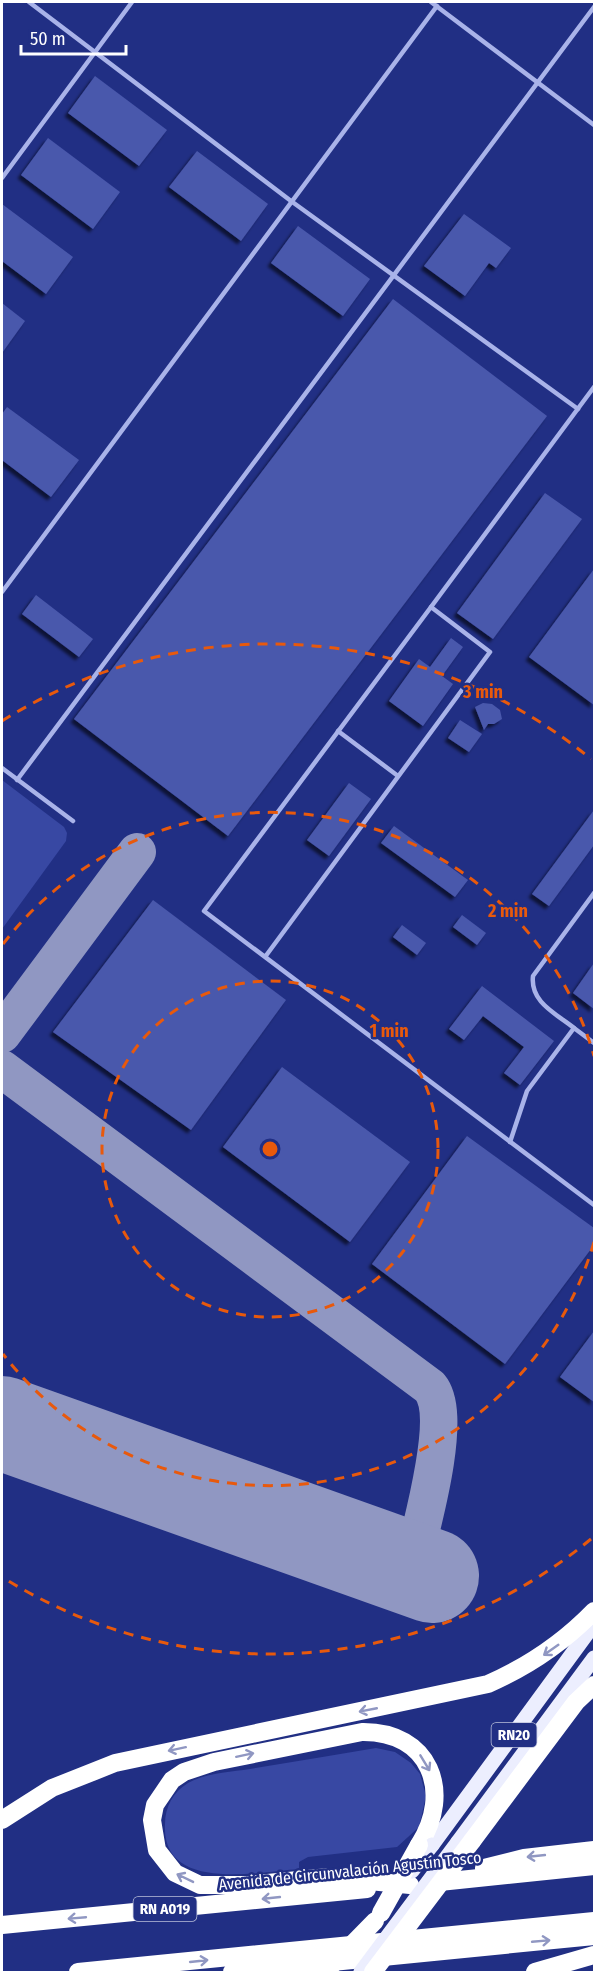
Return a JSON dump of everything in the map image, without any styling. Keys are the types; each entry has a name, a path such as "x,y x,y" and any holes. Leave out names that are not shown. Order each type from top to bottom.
{"highway":[{"path":"2,1820 52,1788 115,1763 488,1684 522,1668 555,1647 594,1611"},
{"path":"373,1972 465,1841 576,1702 594,1685"},
{"path":"325,1972 378,1917 425,1845 434,1818 436,1800 432,1775 417,1751 405,1741 377,1732 362,1732 198,1766 172,1780 162,1792 153,1812 153,1836 157,1850 175,1873 200,1885 248,1886 329,1877 414,1885 524,1858 594,1850"},
{"name":"Avenida de Circunvalación Agustín Tosco","path":"2,1925 594,1866"},
{"path":"78,1972 594,1921"},
{"path":"232,1972 594,1936"},
{"path":"535,1972 594,1955"}],"main road":[{"name":"RN20","path":"425,1845 594,1624"},
{"name":"RN20","path":"361,1972 465,1841 594,1658"},
{"path":"335,1972 378,1917"}],"lane":[{"path":"29,2 291,201 578,409"},
{"path":"2,178 132,2"},
{"path":"431,2 594,125"},
{"path":"2,592 437,6"},
{"path":"17,780 594,7"},
{"path":"594,387 204,911 594,1205"},
{"path":"265,957 490,652 431,607"},
{"path":"338,731 398,776"},
{"path":"2,768 73,821"},
{"path":"594,893 533,976 531,988 536,998 594,1043"},
{"path":"510,1142 527,1091 574,1028"}],"shaded area":[{"path":"2,780 64,827 67,833 66,841 2,929"},
{"path":"376,1748 395,1752 411,1763 420,1774 426,1796 419,1827 397,1847 308,1857 299,1862 299,1869 215,1874 195,1869 178,1861 168,1846 165,1818 168,1806 174,1795 188,1783 219,1773"}],"building":[{"path":"95,76 167,130 139,166 68,113"},
{"path":"48,138 120,192 93,229 21,175"},
{"path":"197,151 268,204 241,241 169,187"},
{"path":"2,204 73,257 46,294 2,261"},
{"path":"464,214 511,248 496,268 489,263 465,296 424,266"},
{"path":"298,226 370,279 343,316 271,263"},
{"path":"393,299 547,416 228,836 74,719"},
{"path":"2,303 25,321 2,353"},
{"path":"7,407 79,460 51,497 2,460 2,414"},
{"path":"545,493 582,519 493,639 457,613"},
{"path":"594,569 594,705 529,657"},
{"path":"36,595 93,639 79,657 22,614"},
{"path":"451,638 463,647 442,676 453,684 423,726 389,701 419,659 430,667"},
{"path":"483,703 492,704 500,710 502,719 494,724 488,724 484,730 475,707"},
{"path":"460,720 482,734 469,752 448,738"},
{"path":"349,783 371,799 329,856 307,840"},
{"path":"594,810 594,845 549,906 532,894"},
{"path":"394,826 468,880 455,897 381,843"},
{"path":"153,900 286,1000 191,1130 53,1032"},
{"path":"462,915 486,933 477,945 453,927"},
{"path":"402,925 426,943 417,955 393,937"},
{"path":"594,963 594,1009 573,993"},
{"path":"482,986 554,1041 520,1085 504,1073 524,1047 483,1016 464,1040 449,1029"},
{"path":"282,1067 410,1162 350,1242 223,1147"},
{"path":"467,1136 594,1228 594,1245 505,1364 372,1264"},
{"path":"594,1331 594,1402 560,1377"}],"taxiway":[{"path":"2,1034 137,852"},
{"path":"2,1069 430,1387 436,1402 437,1448 411,1569"}],"runway":[{"path":"2,1423 432,1576"}]}
